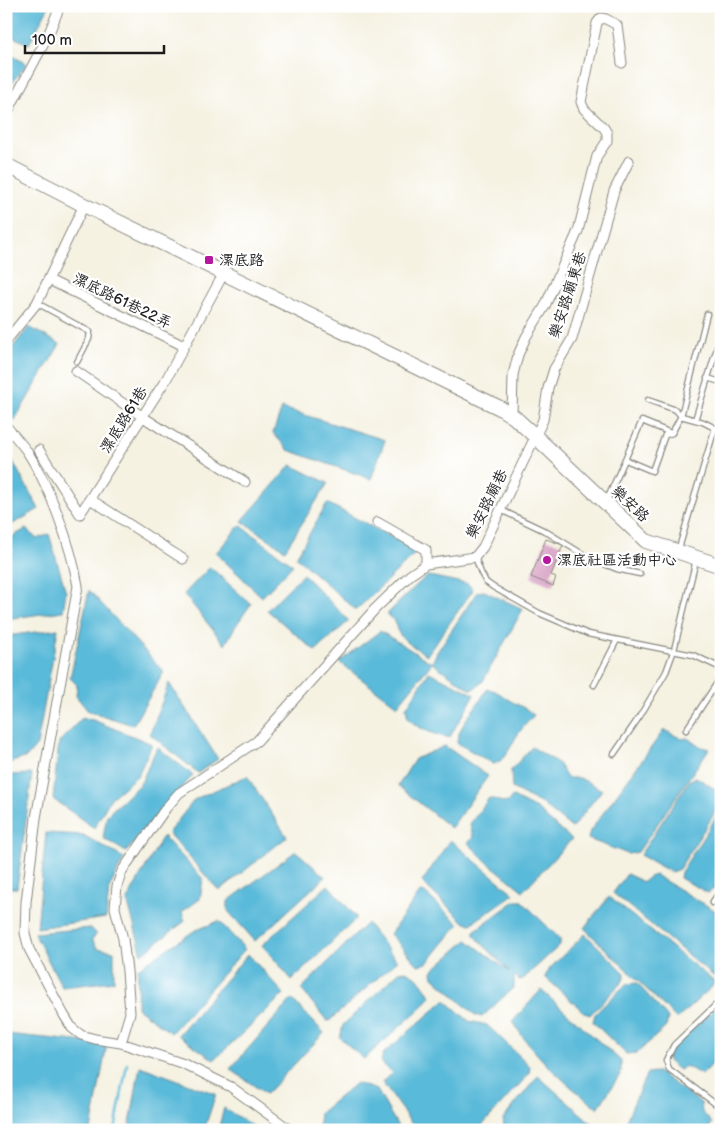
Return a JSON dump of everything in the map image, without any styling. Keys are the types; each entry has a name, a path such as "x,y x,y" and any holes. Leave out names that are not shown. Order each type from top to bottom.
{"street":[{"path":"6,115 47,38 60,6"},
{"path":"512,415 513,375 518,355 545,306 578,231 597,156 607,141 607,134 604,128 584,109 581,102 597,23 601,18 617,26 622,63"},
{"name":"樂安路廟東巷","path":"536,437 543,420 548,388 554,369 572,338 614,191 629,161"},
{"path":"6,165 512,415 536,437"},
{"path":"6,341 37,303 84,205"},
{"name":"漯底路61巷","path":"39,450 80,514 143,417 224,273"},
{"name":"漯底路61巷22弄","path":"48,280 184,346"},
{"path":"76,366 143,417 245,482"},
{"path":"6,426 26,451 48,491 75,567 78,586 36,818 26,902 25,933 29,948 72,1028 81,1035 121,1043 184,1064 231,1087 290,1130"},
{"name":"樂安路","path":"536,437 646,541 721,566"},
{"name":"樂安路廟巷","path":"426,564 474,557 483,547 536,437"},
{"path":"90,499 183,560"},
{"path":"121,1043 130,1013 123,939 115,908 117,886 122,872 166,808 179,793 256,741 375,609 410,575 426,564 426,550 377,522"}],"lane":[{"path":"37,303 90,332 89,339 76,366"},
{"path":"626,460 652,472 666,436 672,433 681,416 708,314"},
{"path":"695,420 721,335"},
{"path":"707,378 721,382"},
{"path":"648,400 676,410 681,416 721,431"},
{"path":"606,504 642,422 672,433"},
{"path":"677,552 715,428"},
{"path":"501,510 545,531 589,558 617,569 640,574"},
{"path":"474,557 486,582 540,613 588,634 674,650 700,657 721,668"},
{"path":"614,754 640,716 666,672 674,650 696,558"},
{"path":"594,684 616,640"},
{"path":"686,730 721,677"},
{"path":"712,903 721,890"},
{"path":"721,1000 674,1045 666,1060 669,1069 721,1108"}],"water":[{"path":"6,6 49,6 29,44 6,34"},
{"path":"6,52 27,64 6,90"},
{"path":"29,327 60,344 14,421 6,410 6,355"},
{"path":"282,408 385,440 371,479 288,450 273,433"},
{"path":"6,449 39,509 6,528"},
{"path":"291,465 328,483 285,550 242,521"},
{"path":"327,503 418,551 356,610 296,557"},
{"path":"240,525 293,565 262,597 216,553"},
{"path":"26,529 37,539 49,534 66,592 63,611 6,619 6,540"},
{"path":"210,567 251,604 225,645 184,594"},
{"path":"303,574 349,621 315,651 267,610"},
{"path":"429,576 468,584 473,590 427,655 402,637 396,627 396,622 388,616 388,613 423,579"},
{"path":"89,590 164,672 133,725 88,711 76,696 77,685 70,678"},
{"path":"484,591 523,609 483,681 474,689 470,689 432,663 437,652 477,592"},
{"path":"58,629 37,745 27,757 6,764 6,636"},
{"path":"380,631 432,663 397,706 339,662"},
{"path":"429,672 474,694 450,737 429,732 412,722 408,717 406,708"},
{"path":"169,683 218,759 198,773 150,734"},
{"path":"487,689 525,708 534,715 518,734 504,757 494,764 457,743 461,729"},
{"path":"82,718 93,720 152,744 138,775 111,798 94,828 53,799 59,742"},
{"path":"664,730 682,739 687,738 709,749 638,852 628,854 588,839 590,831"},
{"path":"445,746 488,776 451,828 398,786 415,759"},
{"path":"157,747 193,775 126,852 103,838 107,815 141,783"},
{"path":"532,747 558,763 567,778 580,778 602,790 572,828 542,804 512,788 511,770"},
{"path":"32,774 17,888 6,888 6,775"},
{"path":"247,776 287,837 219,891 168,833 195,799"},
{"path":"696,777 721,793 721,803 679,869 671,872 640,855 689,781"},
{"path":"513,797 538,810 572,839 523,891 486,861 468,843 473,837 470,824 489,798 506,803"},
{"path":"721,809 721,878 714,889 708,893 680,878 681,872"},
{"path":"46,833 83,835 124,858 109,889 106,918 37,928"},
{"path":"163,836 203,879 200,899 182,912 185,921 142,954 127,900"},
{"path":"450,840 514,894 471,924 465,923 422,882"},
{"path":"296,851 325,877 255,941 228,911 228,901"},
{"path":"627,874 643,882 655,875 721,914 721,974 717,979 613,893"},
{"path":"328,885 357,918 292,980 262,945"},
{"path":"420,892 425,893 459,924 427,963 418,965 390,934"},
{"path":"609,897 716,983 677,1019 584,928"},
{"path":"515,901 522,901 560,939 560,945 523,979 519,980 514,975 514,987 482,1017 475,1015 433,977 432,971 467,940 510,972 474,935 474,931"},
{"path":"219,921 245,949 171,1033 137,1008 138,968 194,931"},
{"path":"367,923 397,961 328,1022 301,989"},
{"path":"91,928 97,934 92,939 97,948 114,951 114,981 62,987 34,933"},
{"path":"585,934 625,973 623,981 590,1015 585,1013 545,977 550,968"},
{"path":"248,954 284,994 214,1060 178,1035"},
{"path":"406,971 418,978 431,996 423,1006 364,1059 340,1038 343,1025 399,972"},
{"path":"637,983 668,1018 666,1027 637,1053 626,1054 593,1022 595,1014 626,984"},
{"path":"541,990 621,1061 621,1073 598,1108 551,1069 529,1045 513,1021"},
{"path":"292,999 324,1033 266,1094 230,1069"},
{"path":"445,1000 469,1021 487,1025 530,1066 529,1074 478,1130 416,1130 382,1082 392,1073 381,1062 383,1054"},
{"path":"721,1003 721,1055 702,1075 686,1066 679,1070 668,1061 667,1055 674,1045"},
{"path":"6,1034 107,1044 91,1130 6,1130"},
{"path":"140,1066 216,1094 204,1130 129,1130"},
{"path":"658,1072 701,1103 702,1112 712,1123 708,1130 622,1130 647,1073"},
{"path":"538,1076 597,1128 596,1130 504,1130 503,1119"},
{"path":"356,1083 377,1090 400,1130 318,1130 320,1113"},
{"path":"224,1108 259,1130 218,1130"}],"building":[{"name":"漯底社區活動中心","path":"546,539 563,545 551,575 556,577 553,586 531,577"}],"waterway":[{"path":"115,1130 127,1064"}],"place":[{"name":"漯底路","path":"209,260"},
{"name":"漯底社區活動中心","path":"547,560"}]}
